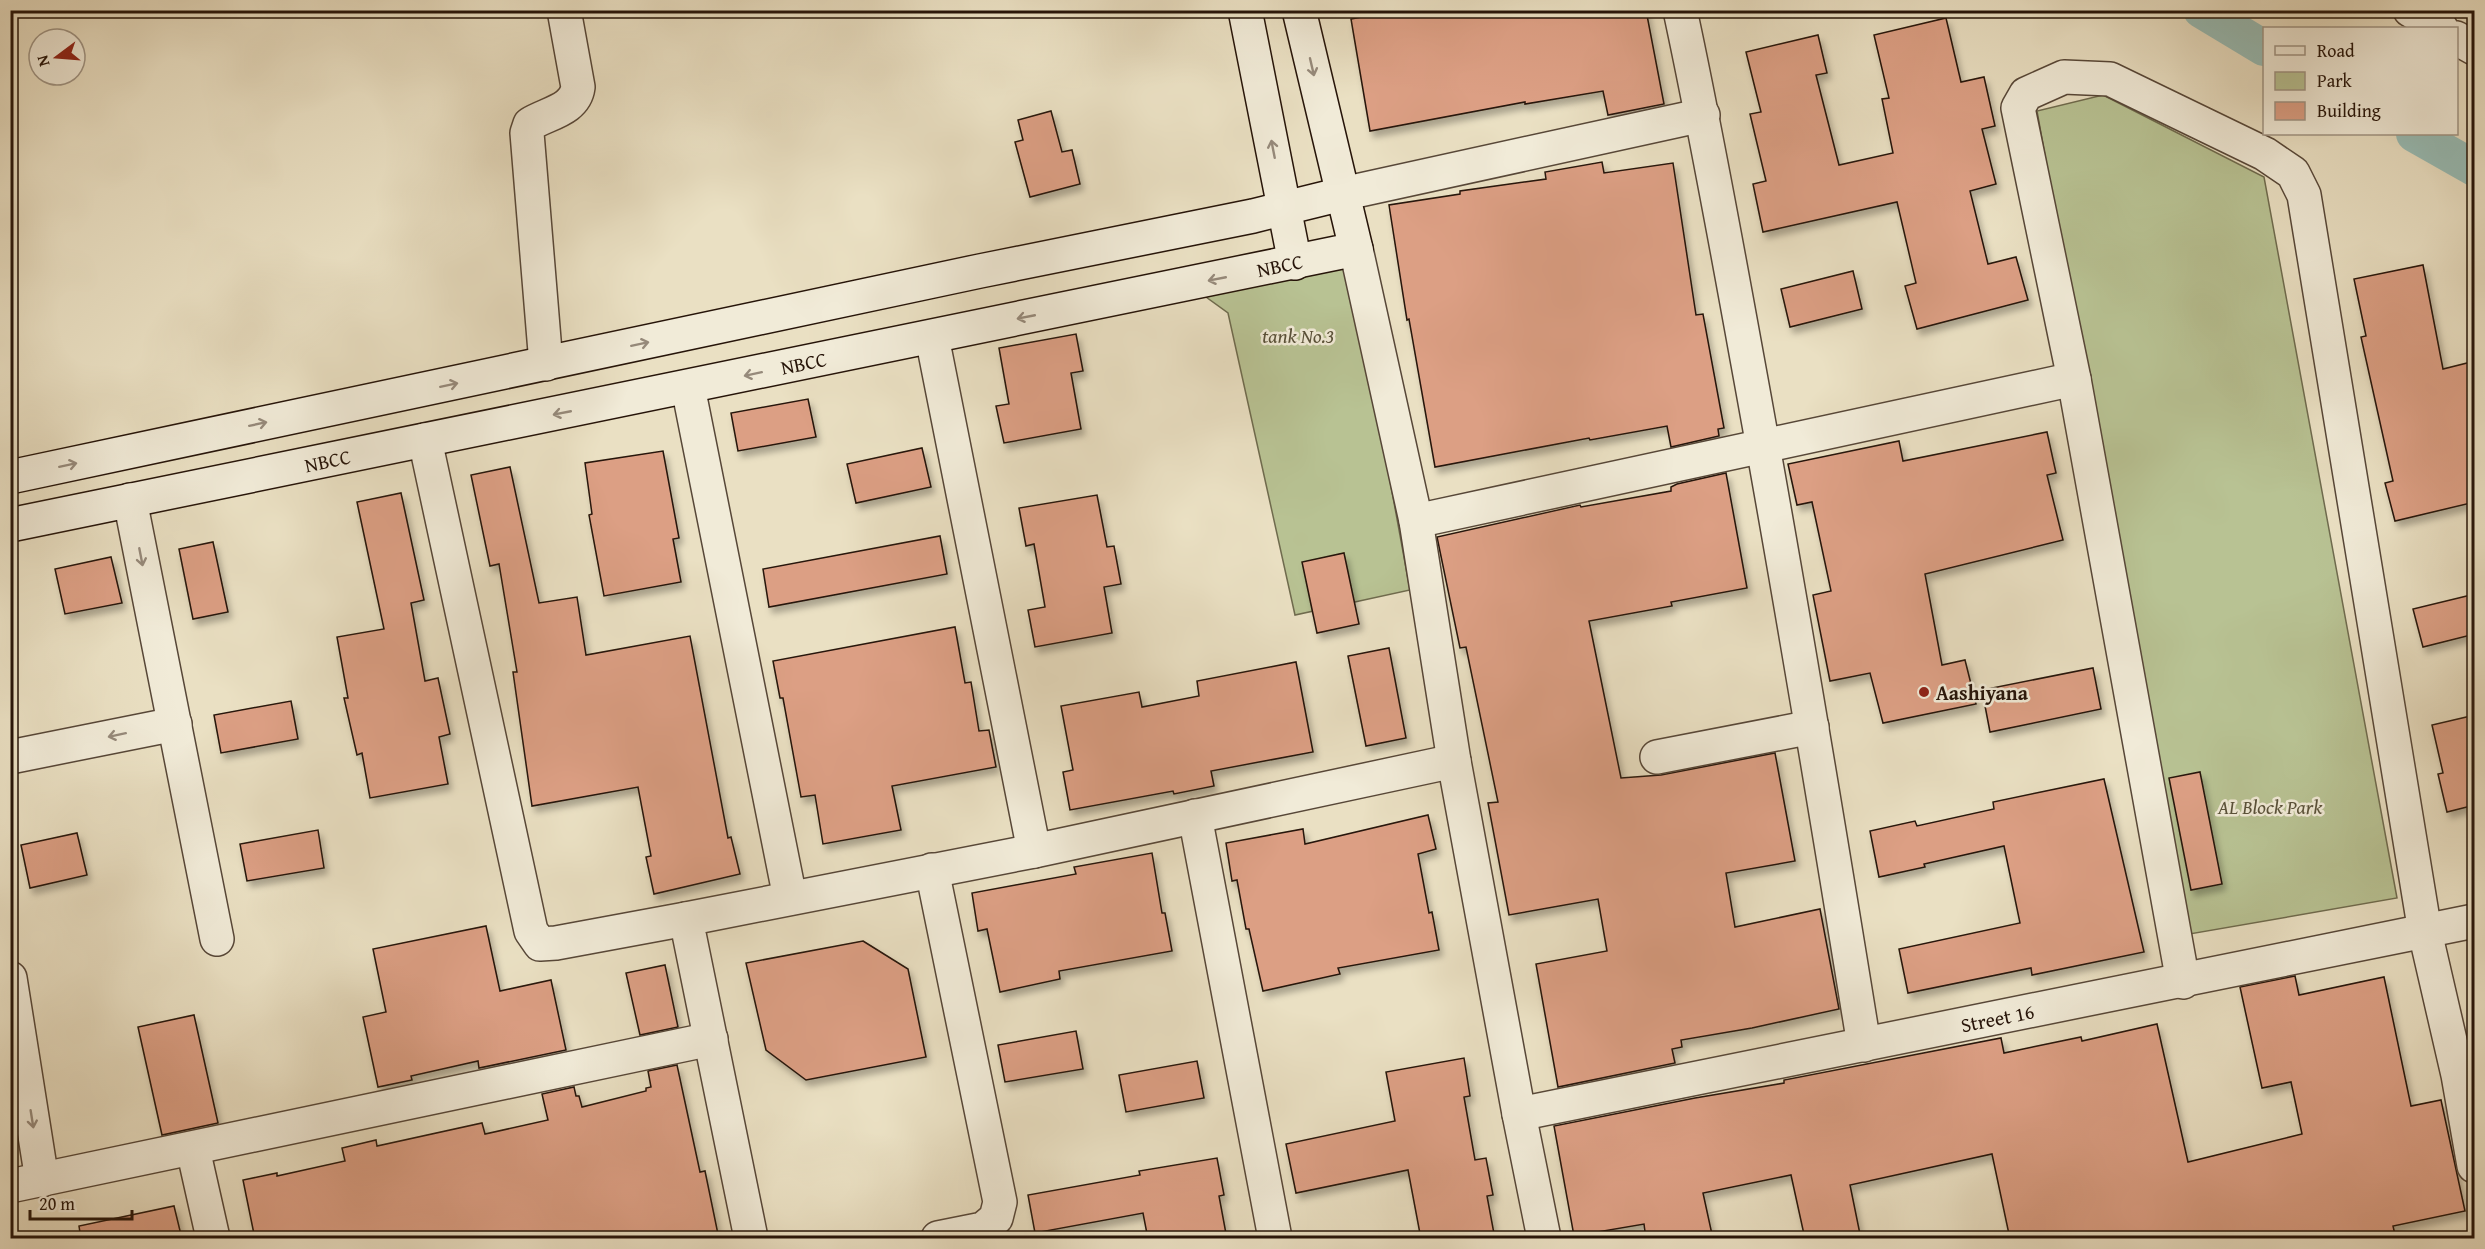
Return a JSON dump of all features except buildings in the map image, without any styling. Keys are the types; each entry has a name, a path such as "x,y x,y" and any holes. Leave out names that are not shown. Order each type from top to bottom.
{"street":[{"path":"546,364 527,133 530,124 572,103 577,95 578,87 564,10"},
{"path":"1245,10 1295,263"},
{"path":"1299,10 1356,249 1416,521 1454,761 1519,1114 1545,1239"},
{"path":"1680,10 1703,115 1763,446 1864,1045"},
{"path":"2410,10 2439,27"},
{"path":"2458,39 2475,48"},
{"path":"2183,982 2074,378 2018,108 2025,94 2064,77 2110,79 2265,154 2293,173 2304,195 2425,932 2458,1075 2475,1166"},
{"path":"10,477 980,271 1253,216 1284,207 1703,115"},
{"name":"NBCC","path":"10,525 1356,249"},
{"path":"932,337 1034,851"},
{"path":"1416,521 2074,378"},
{"path":"688,387 790,898"},
{"path":"425,440 531,931 540,944 686,919 1034,851 1454,761"},
{"path":"130,500 217,939"},
{"path":"10,757 175,724"},
{"path":"1657,757 1812,727"},
{"path":"1195,816 1275,1239"},
{"path":"932,870 1000,1202 996,1218 983,1229 938,1239"},
{"path":"686,919 751,1239"},
{"name":"Street 16","path":"1519,1114 2183,982 2475,921"},
{"path":"10,978 42,1180"},
{"path":"10,1186 711,1039"},
{"path":"193,1149 213,1239"}],"green space":[{"name":"AL Block Park","path":"2103,95 2264,177 2397,898 2184,935 2037,111"},
{"name":"tank No.3","path":"1348,251 1410,590 1295,615 1228,313 1206,297"}],"waterway":[{"path":"2201,10 2263,47"},
{"path":"2416,135 2474,168"}],"place":[{"name":"Aashiyana","path":"1924,692"}]}
